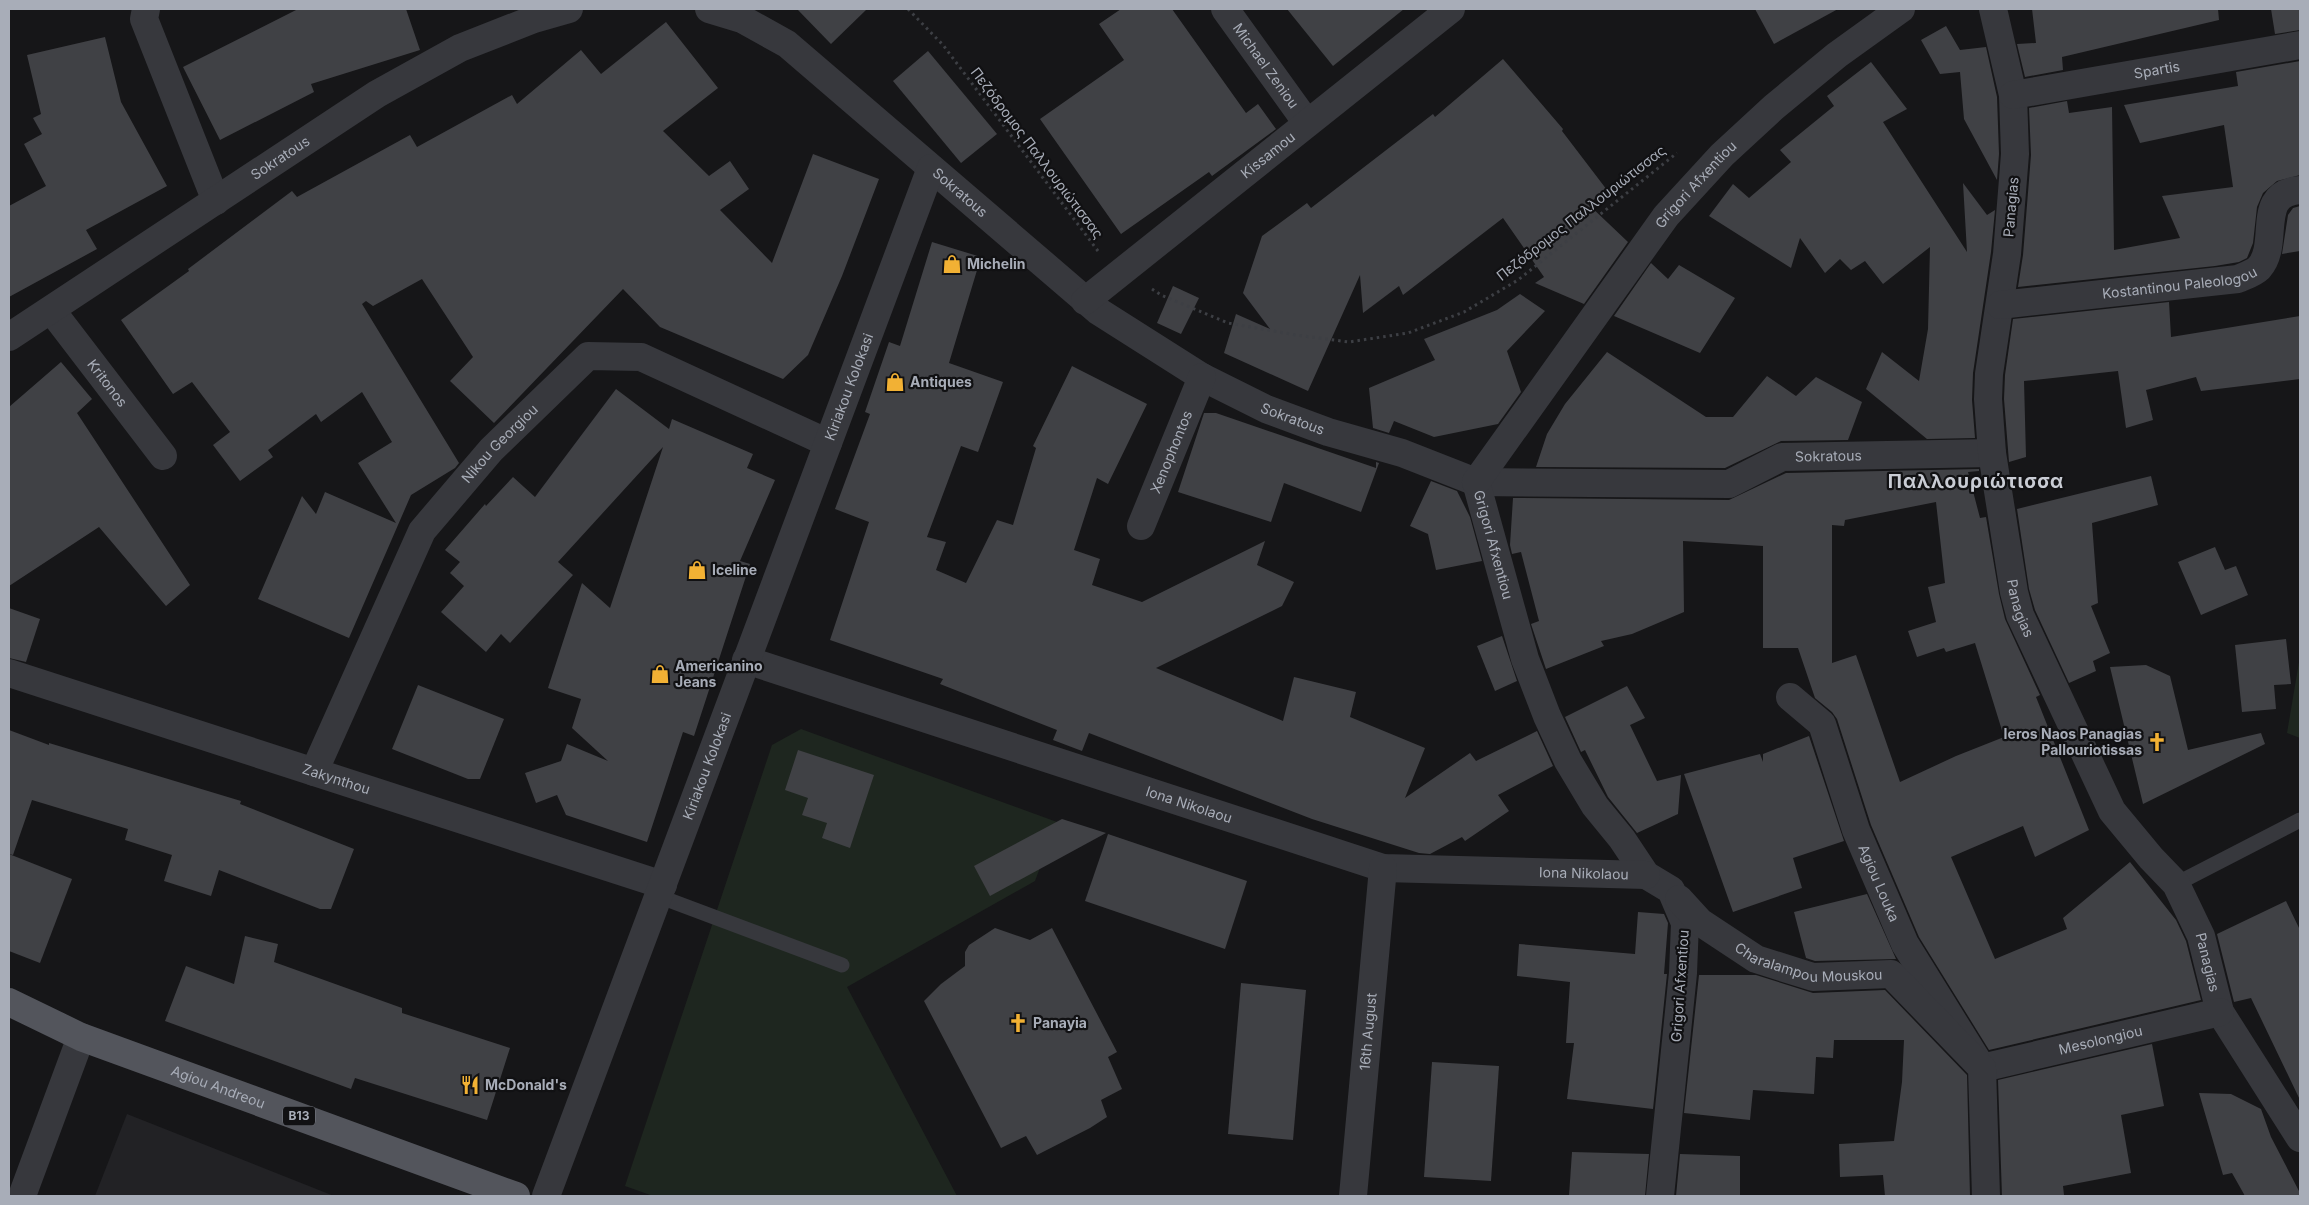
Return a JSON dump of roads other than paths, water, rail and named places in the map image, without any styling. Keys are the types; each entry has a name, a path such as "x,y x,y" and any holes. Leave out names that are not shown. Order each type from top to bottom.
{"main road":[{"name":"Agiou Andreou","path":"9,1002 81,1037 516,1196"}],"street":[{"path":"146,9 144,19 216,201"},
{"name":"Sokratous","path":"9,337 377,94 460,48 534,19 569,9"},
{"name":"Sokratous","path":"709,9 742,19 787,44 1098,312 1202,377 1275,412 1328,432 1402,453 1476,482 1730,484 1782,457 1992,453"},
{"name":"Michael Zeniou","path":"1225,9 1307,123"},
{"name":"Kissamou","path":"1086,301 1451,9"},
{"name":"Grigori Afxentiou","path":"1660,1196 1683,973 1685,923 1671,890 1646,875 1622,839 1595,806 1568,761 1547,716 1526,659 1476,482 1666,216 1722,155 1774,107 1837,55 1901,9"},
{"name":"Panagias","path":"1993,9 2013,94 2015,154 2000,305 1988,399 1992,453 2014,592 2020,615 2112,811 2151,858 2176,884 2201,936 2220,1012 2300,1138"},
{"name":"Spartis","path":"2013,94 2300,45"},
{"name":"Kiriakou Kolokasi","path":"546,1196 931,168"},
{"name":"Kostantinou Paleologou","path":"2000,305 2238,279 2258,268 2265,259 2269,249 2270,219 2273,206 2288,192 2300,190"},
{"name":"Kritonos","path":"52,310 163,456"},
{"name":"Nikou Georgiou","path":"314,772 422,531 491,450 588,356 641,358 828,443"},
{"name":"Xenophontos","path":"1141,526 1202,377"},
{"name":"Iona Nikolaou","path":"746,660 1383,868 1646,875"},
{"name":"Zakynthou","path":"9,674 314,772 660,890"},
{"name":"Agiou Louka","path":"1790,697 1822,724 1856,830 1905,944 1982,1068"},
{"name":"16th August","path":"1353,1196 1383,868"},
{"name":"Charalampou Mouskou","path":"1671,890 1700,922 1756,958 1813,977 1890,974 1982,1068"},
{"name":"Mesolongiou","path":"1982,1068 2220,1012"},
{"path":"22,1196 81,1037"},
{"path":"1982,1068 1986,1196"}],"lane":[{"path":"2176,884 2300,820"},
{"path":"660,890 842,964"}],"place":[{"name":"Michelin","path":"952,264"},
{"name":"Antiques","path":"895,382"},
{"name":"Iceline","path":"697,570"},
{"name":"Americanino Jeans","path":"660,674"},
{"name":"Ieros Naos Panagias Pallouriotissas","path":"2157,742"},
{"name":"Panayia","path":"1018,1023"},
{"name":"McDonald's","path":"470,1085"}],"district":[{"name":"Παλλουριώτισσα","path":"1976,481"}]}
